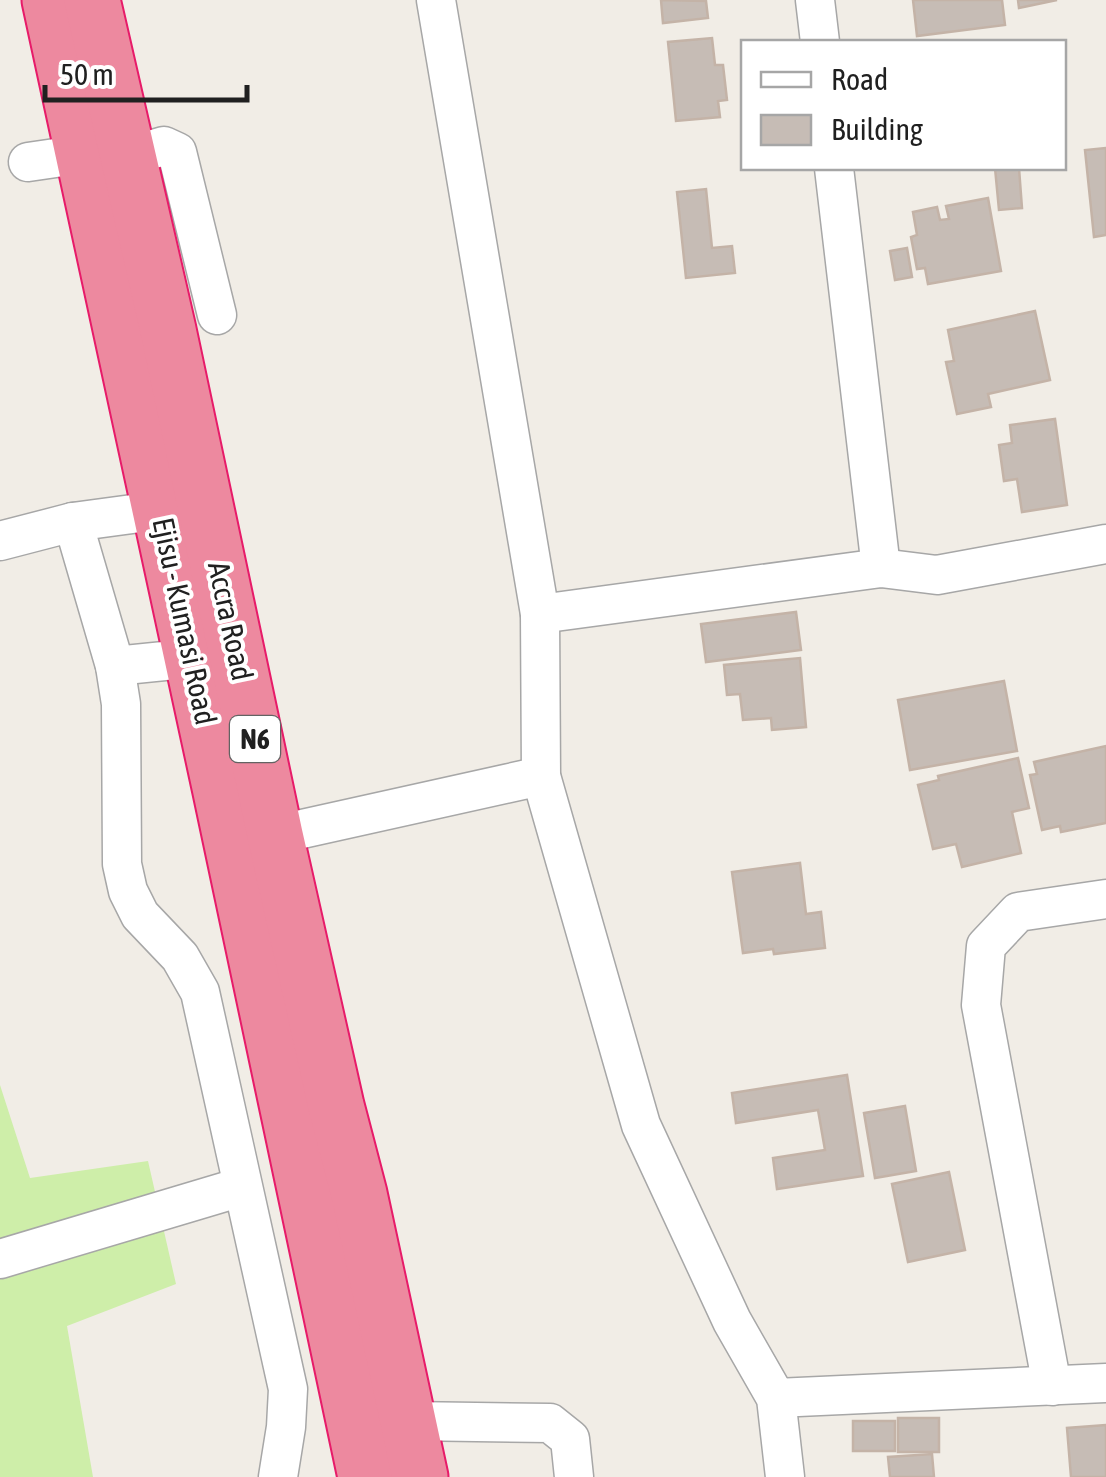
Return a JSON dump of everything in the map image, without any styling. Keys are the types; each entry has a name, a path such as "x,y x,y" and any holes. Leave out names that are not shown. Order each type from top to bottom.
{"highway":[{"name":"Ejisu - Kumasi Road","path":"50,0 104,156 162,510 366,1477"},
{"name":"Accra Road","path":"92,0 104,156 176,366 275,835 420,1477"}],"street":[{"path":"436,0 540,614 541,776 641,1125 732,1321 776,1398 785,1477"},
{"path":"815,0 820,40"},
{"path":"28,162 164,146 177,152 217,315"},
{"path":"834,170 881,568"},
{"path":"0,541 74,522 162,510"},
{"path":"74,522 116,666 121,704 122,864 128,891 140,915 180,957 200,992 240,1187 288,1389 278,1477"},
{"path":"540,614 881,568 937,575 1106,544"},
{"path":"116,666 194,658"},
{"path":"275,835 541,776"},
{"path":"1052,1386 981,1004 986,946 1018,912 1106,898"},
{"path":"0,1259 240,1187"},
{"path":"776,1398 1106,1382"},
{"path":"408,1422 550,1424 570,1439 574,1477"}],"green space":[{"path":"0,1085 30,1178 148,1161 176,1284 67,1326 93,1477 0,1477"}],"building":[{"path":"661,0 706,1 708,18 663,23"},
{"path":"913,0 1002,0 1005,25 917,36"},
{"path":"1018,0 1057,0 1019,8"},
{"path":"712,38 715,65 723,65 727,100 718,101 720,117 676,121 668,42"},
{"path":"1106,148 1106,235 1094,237 1085,150"},
{"path":"995,170 1019,170 1022,208 999,210"},
{"path":"706,189 712,248 732,246 735,273 686,278 677,192"},
{"path":"988,198 1001,271 928,284 925,268 917,269 911,237 917,235 913,212 937,207 940,220 949,219 946,206"},
{"path":"907,248 912,277 895,280 890,251"},
{"path":"1035,311 1050,380 988,394 991,407 957,414 946,362 954,361 948,330"},
{"path":"1055,419 1067,505 1022,512 1017,479 1004,481 999,445 1012,443 1010,425"},
{"path":"796,612 801,650 706,662 701,624"},
{"path":"800,658 806,727 772,730 771,718 743,720 740,694 727,695 724,665"},
{"path":"1004,681 1017,751 910,770 898,700"},
{"path":"1106,746 1106,823 1061,832 1060,826 1042,830 1030,775 1037,774 1034,762"},
{"path":"1018,758 1029,808 1012,812 1021,853 962,867 956,844 933,849 918,785 939,780 938,776"},
{"path":"800,863 806,914 821,912 825,948 743,953 732,872"},
{"path":"847,1075 863,1176 777,1189 773,1158 825,1150 818,1110 736,1123 732,1093"},
{"path":"905,1106 916,1171 875,1178 864,1113"},
{"path":"949,1172 965,1250 908,1262 892,1184"},
{"path":"898,1418 939,1418 939,1452 898,1452"},
{"path":"853,1421 895,1421 895,1451 853,1451"},
{"path":"1106,1425 1106,1477 1071,1477 1067,1428"},
{"path":"932,1454 934,1477 890,1477 888,1457"}]}
